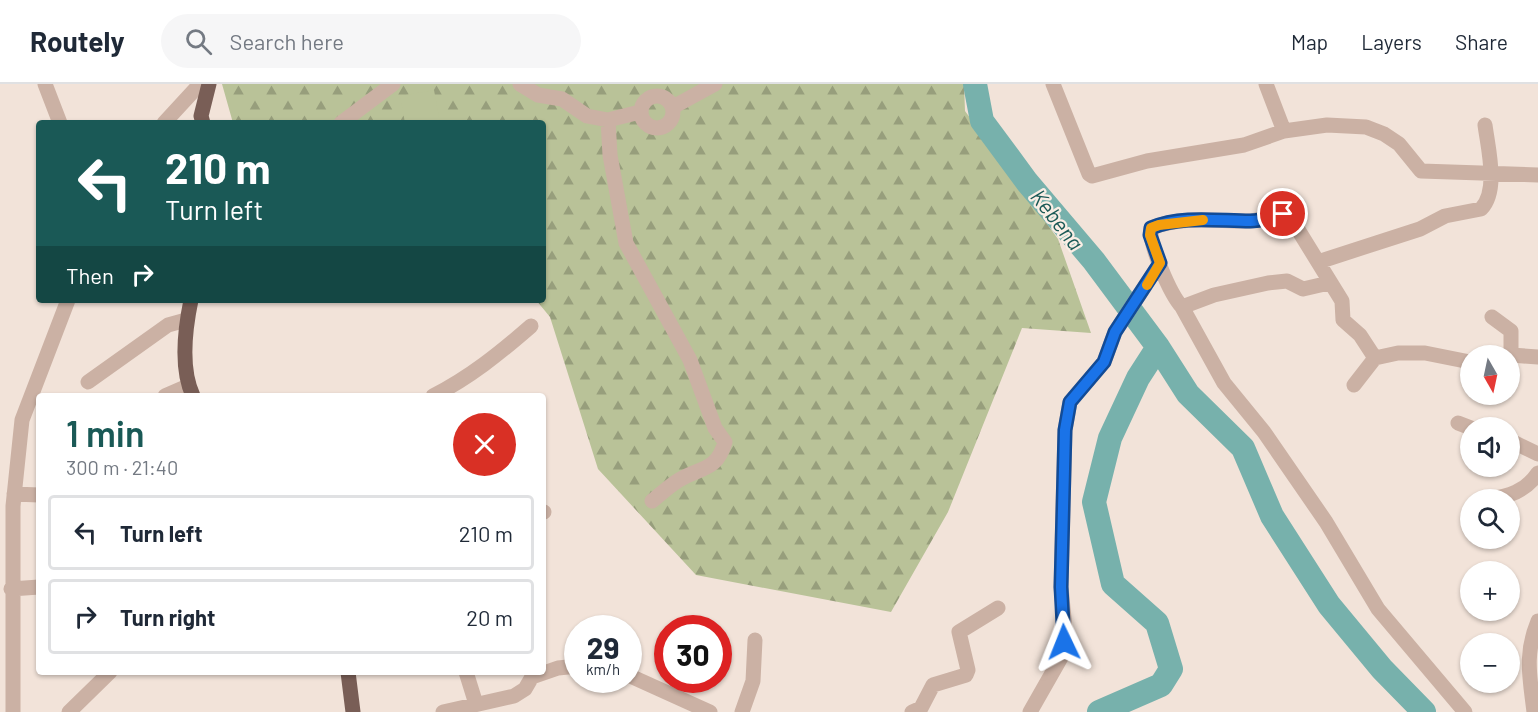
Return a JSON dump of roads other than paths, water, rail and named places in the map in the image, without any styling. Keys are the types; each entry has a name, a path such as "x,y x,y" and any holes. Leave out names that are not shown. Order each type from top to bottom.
{"main road":[{"path":"202,120 209,84"},
{"path":"190,303 186,320 191,391"},
{"path":"348,675 353,712"}],"street":[{"path":"45,84 59,120"},
{"path":"167,120 200,84"},
{"path":"345,120 393,84"},
{"path":"520,84 538,95 562,99 587,116 608,120 640,112"},
{"path":"673,107 715,84"},
{"path":"1266,84 1284,131"},
{"path":"1058,85 1089,174 1092,176 1147,162 1244,145 1284,131 1327,125 1365,127 1399,144 1421,171 1432,174 1538,175"},
{"path":"645,90 663,96 673,107 672,118 664,127 653,128 643,122 640,112 645,90"},
{"path":"608,120 610,154 626,243 690,360 715,428 725,442 720,458 706,468 679,480 652,501"},
{"path":"1318,262 1420,229 1444,216 1481,209 1489,197 1490,173 1485,125"},
{"path":"1375,358 1360,335 1343,320 1342,301 1289,215 1283,214 1253,221 1206,219 1151,228 1150,235 1160,263 1224,383 1264,432 1301,486 1378,609 1465,712"},
{"path":"1030,712 1063,654 1065,629 1061,587 1065,430 1070,402 1104,362 1115,332 1160,263"},
{"path":"1182,306 1214,295 1268,283 1287,281 1304,289 1329,283"},
{"path":"13,712 9,502 22,420 67,303"},
{"path":"1492,317 1511,331 1507,345"},
{"path":"88,382 168,325 186,320"},
{"path":"439,393 454,386 492,359 531,326"},
{"path":"1354,385 1375,358 1398,353 1425,353 1460,360"},
{"path":"1520,356 1538,357"},
{"path":"702,395 720,405"},
{"path":"1520,445 1538,454"},
{"path":"1520,492 1524,490 1538,473"},
{"path":"9,502 36,496"},
{"path":"11,589 36,587"},
{"path":"912,712 921,708 933,685 966,675 968,670 959,632 998,608"},
{"path":"1534,712 1527,658 1529,643 1538,621"},
{"path":"742,712 753,681 755,640"},
{"path":"546,671 564,667"},
{"path":"69,712 107,675"},
{"path":"467,675 476,704"},
{"path":"443,712 514,696 525,689 531,675"},
{"path":"642,681 710,712"}],"waterway":[{"name":"Kebena","path":"975,84 982,121 1027,182 1094,261 1158,347 1188,394 1243,448 1272,516 1329,605 1382,669 1424,712"},
{"path":"1099,712 1161,685 1171,669 1157,623 1113,584 1094,502 1110,438 1138,378 1158,347"}]}
